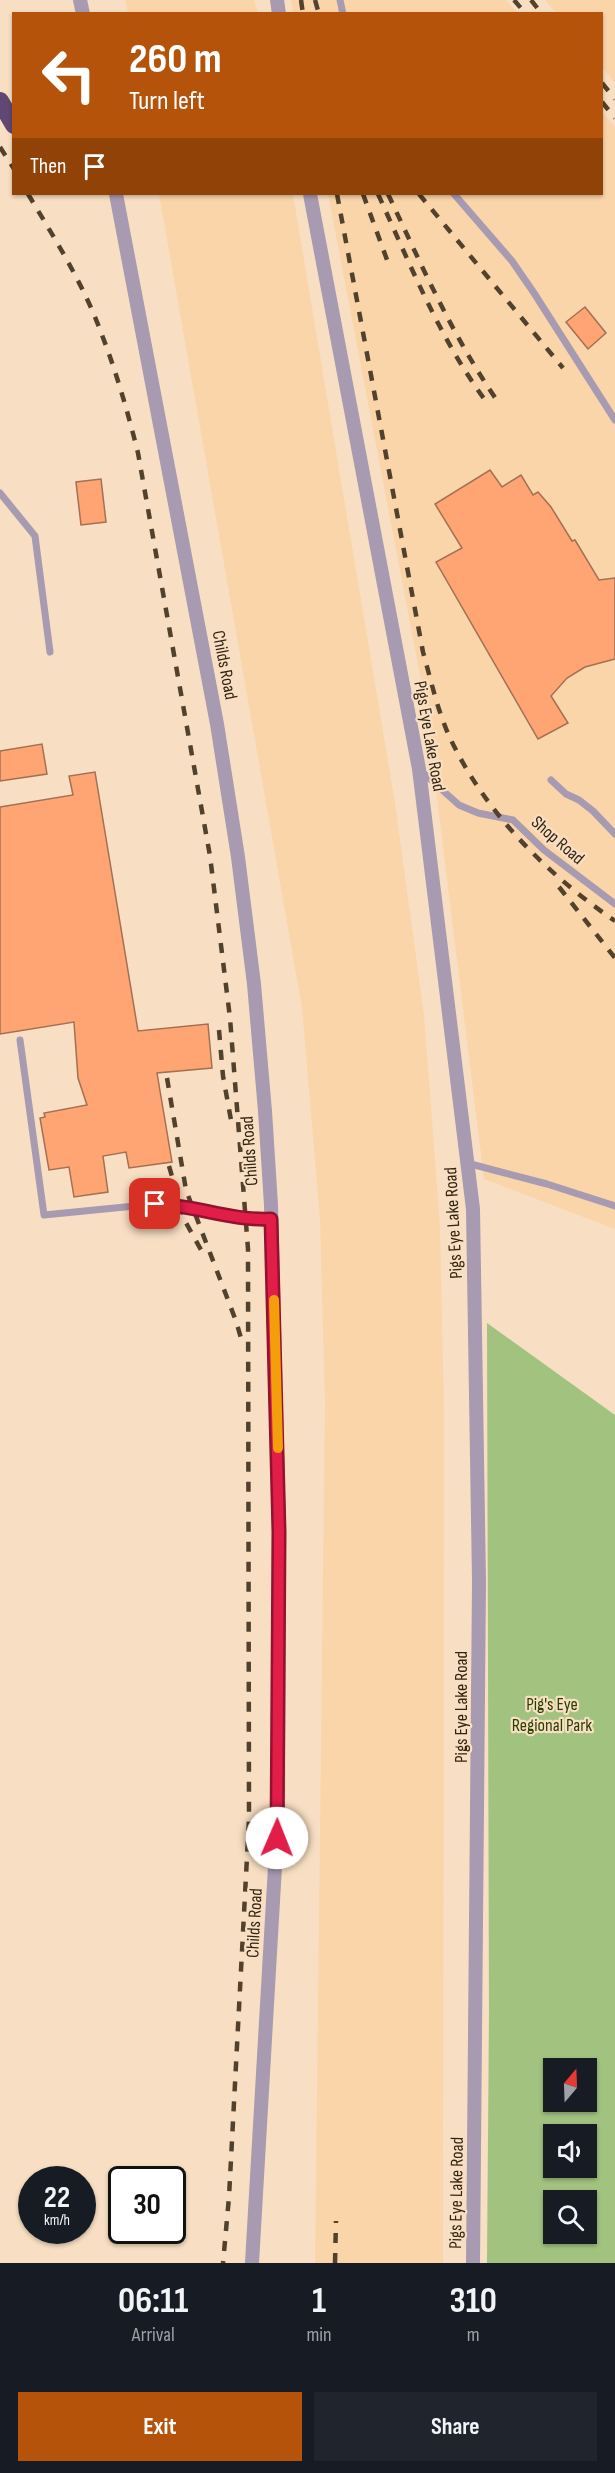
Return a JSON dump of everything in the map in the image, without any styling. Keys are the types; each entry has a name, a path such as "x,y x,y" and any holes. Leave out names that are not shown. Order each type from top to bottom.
{"highway":[{"path":"0,101 12,122"}],"street":[{"name":"Childs Road","path":"116,195 209,678 236,846 254,984 265,1111 271,1219 279,1532 277,1838 252,2263"},
{"name":"Pigs Eye Lake Road","path":"310,195 419,769 473,1209 479,1581 473,2263"}],"lane":[{"path":"454,195 512,261 615,420"},
{"path":"0,493 35,536 50,652"},
{"name":"Shop Road","path":"419,769 459,805 477,813 513,820 544,849 615,904"},
{"path":"550,780 566,794 579,800 593,811 615,834"},
{"path":"20,1040 44,1215 155,1204 246,1220 271,1219"},
{"path":"467,1163 547,1184 615,1206"}],"shaded area":[{"path":"125,0 254,0 258,12 128,12"},
{"path":"291,0 506,0 517,12 293,12"},
{"path":"545,0 615,0 615,83 603,68 603,12 555,12"},
{"path":"603,113 615,127 615,1229 484,1179 425,701 328,195 603,195"},
{"path":"159,195 293,195 395,803 424,1015 440,1225 444,1412 443,2263 315,2263 325,1403 320,1219 302,1008"}],"green space":[{"name":"Pig's Eye Regional Park","path":"487,1323 615,1415 615,2263 487,2263 489,2013"}],"building":[{"path":"585,307 606,333 588,349 566,322"},
{"path":"490,470 502,487 521,475 533,495 538,492 551,507 572,541 575,540 599,580 615,578 615,659 585,667 567,678 551,696 568,723 538,739 436,562 462,548 435,504"},
{"path":"101,479 106,522 81,525 76,482"},
{"path":"42,744 47,774 0,781 0,751"},
{"path":"95,772 138,1031 208,1024 212,1068 157,1073 172,1162 129,1168 126,1152 103,1156 108,1192 74,1197 69,1167 49,1170 40,1118 45,1117 44,1113 87,1105 78,1078 74,1022 0,1034 0,807 73,795 69,776"}],"railway":[{"path":"301,0 303,12"},
{"path":"315,0 318,12"},
{"path":"514,0 524,12"},
{"path":"531,0 540,12"},
{"path":"603,84 615,99"},
{"path":"603,103 615,118"},
{"path":"0,147 12,166"},
{"path":"29,195 68,263 95,316 117,379 138,453 210,856 230,1018 248,1249 249,1819 229,2197 223,2263"},
{"path":"337,195 423,652 445,725 470,774 504,822 545,865 615,921"},
{"path":"363,195 390,268"},
{"path":"378,195 441,328 471,380 488,404"},
{"path":"388,195 451,324 496,399"},
{"path":"420,195 563,368"},
{"path":"559,887 615,958"},
{"path":"219,1030 223,1076 231,1120"},
{"path":"167,1078 186,1190 243,1345"},
{"path":"169,1166 185,1221 205,1257"},
{"path":"335,2263 336,2221"}],"slow traffic":[{"path":"274,1300 278,1448"}],"route":[{"path":"155,1204 246,1220 271,1219 279,1532 277,1838"}]}
